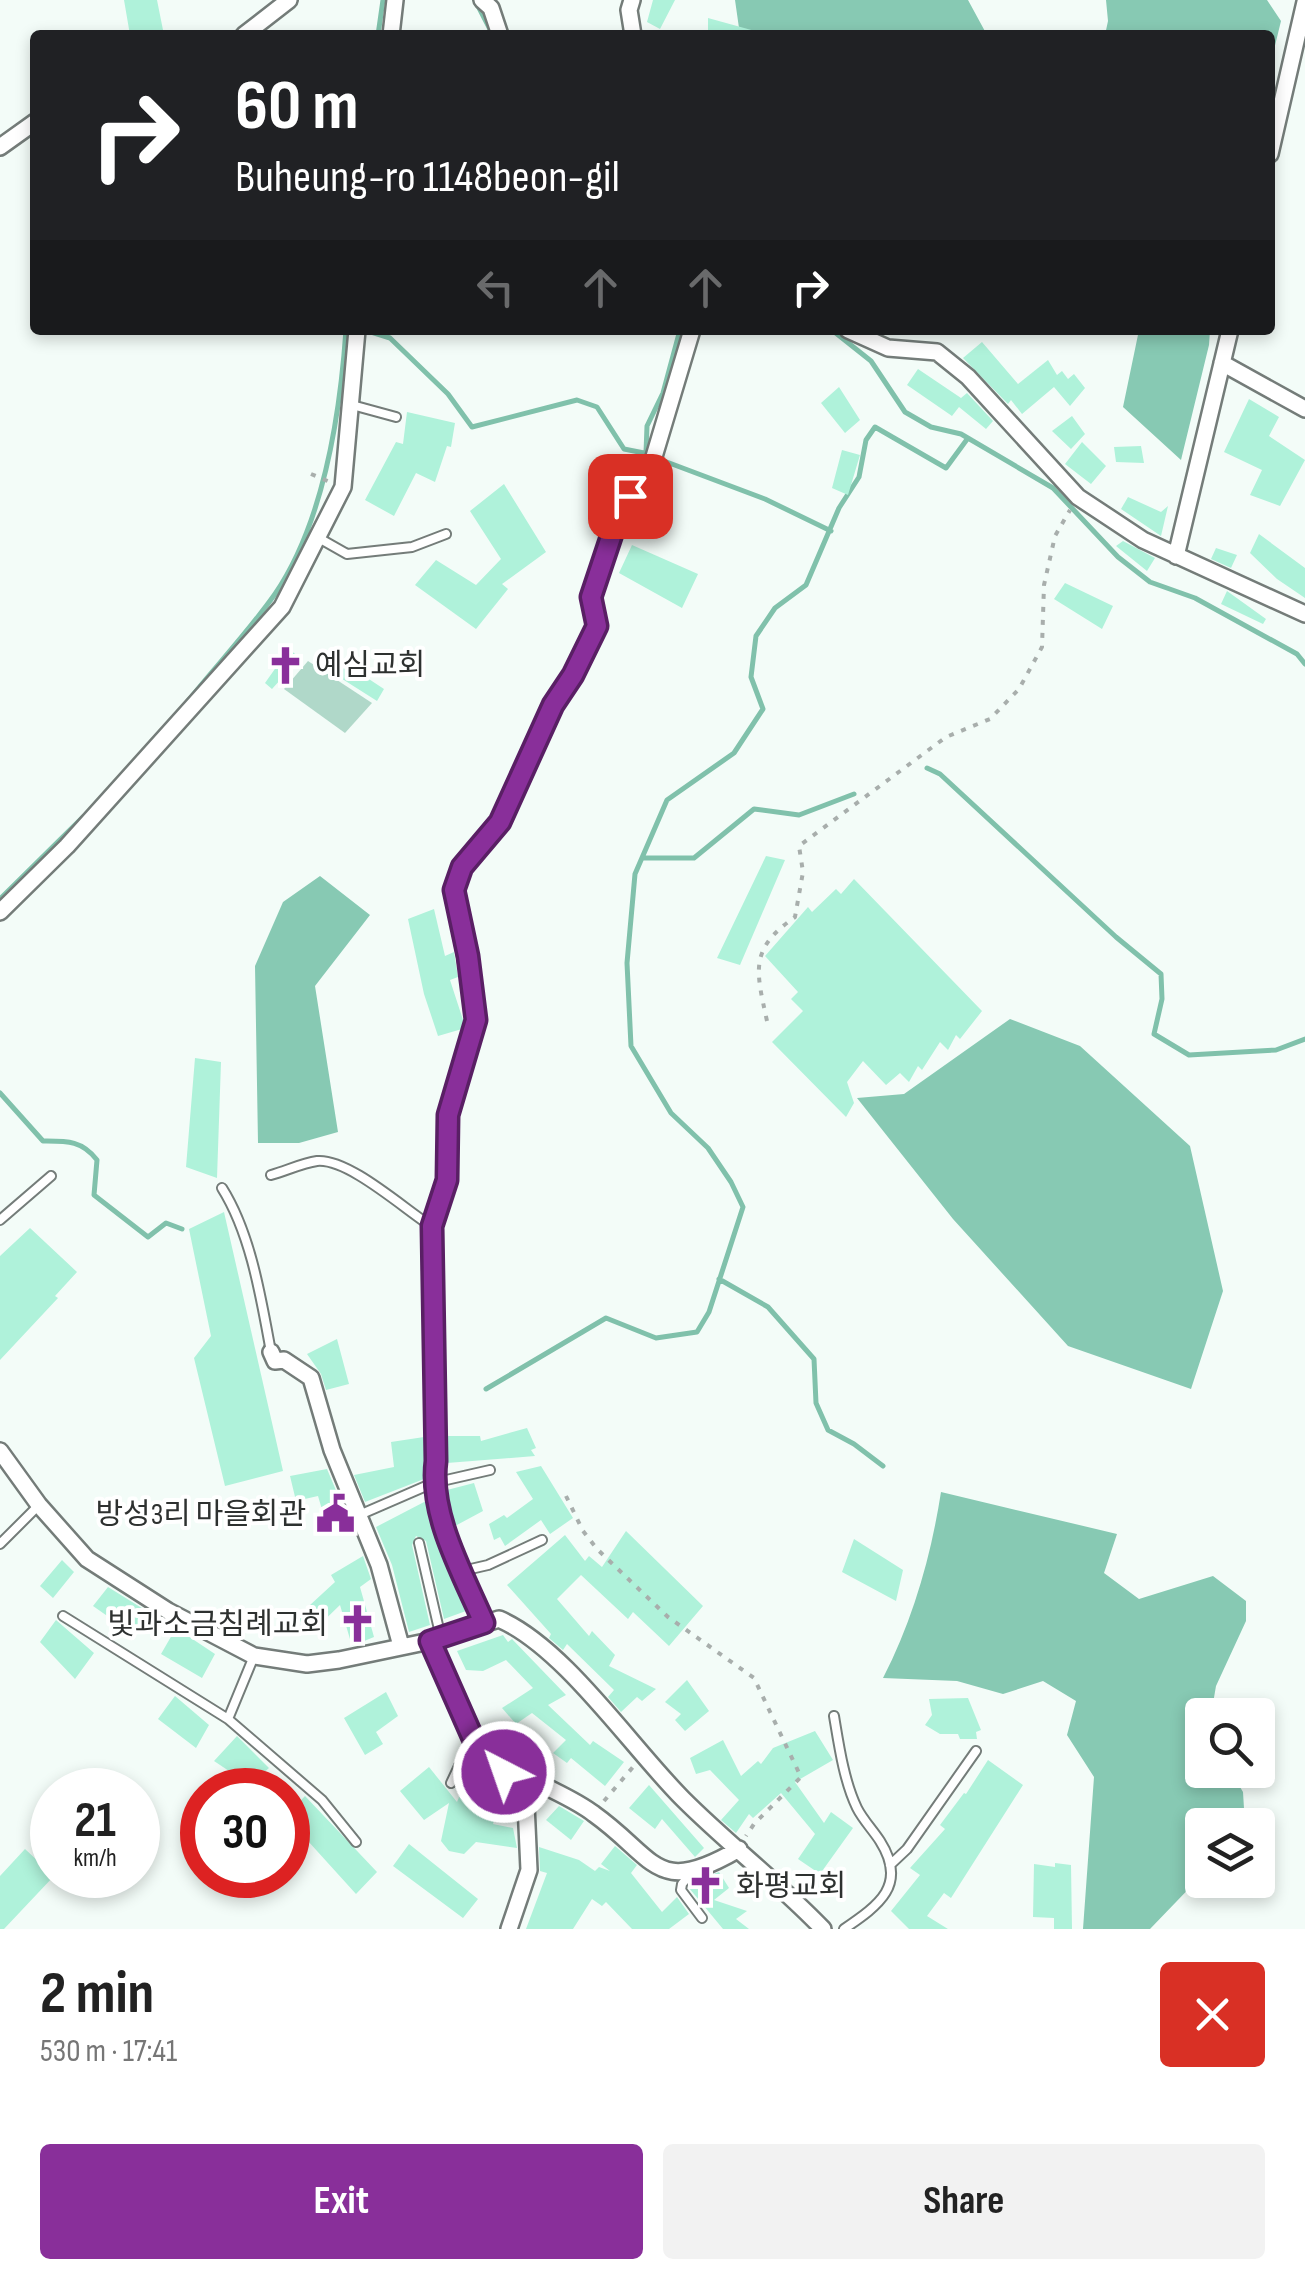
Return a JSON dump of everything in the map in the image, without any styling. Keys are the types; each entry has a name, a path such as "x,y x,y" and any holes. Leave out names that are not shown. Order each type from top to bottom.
{"street":[{"path":"250,30 289,0"},
{"path":"392,30 395,0"},
{"path":"632,0 632,30"},
{"path":"483,1 498,30"},
{"path":"1275,132 1305,2"},
{"path":"0,147 30,126"},
{"path":"0,912 92,818 282,607 342,487 357,335"},
{"path":"484,1623 433,1483 436,1461 432,1226 447,1180 448,1115 476,1020 454,890 462,867 500,822 553,705 597,626 591,597 614,528 653,460 690,335"},
{"path":"859,335 888,348 936,352 968,376 1078,498 1143,540 1305,614"},
{"path":"1176,556 1229,335"},
{"path":"1222,363 1305,409"},
{"path":"270,1359 284,1360 311,1378 332,1450 379,1566 401,1646"},
{"path":"0,1451 39,1505 87,1560 168,1611 254,1656 307,1664 435,1639 499,1619 522,1629 568,1672 684,1800 823,1929"},
{"path":"435,1639 479,1752 504,1772 525,1782 533,1780 594,1813 665,1871 692,1872 738,1849"},
{"path":"509,1929 529,1870 525,1782"}],"lane":[{"path":"350,405 396,417"},
{"path":"317,537 347,554 412,547 446,534"},
{"path":"271,1175 317,1162 335,1163 362,1176 398,1206 432,1226"},
{"path":"0,1220 51,1176"},
{"path":"222,1188 243,1230 259,1288 270,1359"},
{"path":"358,1516 433,1483 490,1470"},
{"path":"0,1544 39,1505"},
{"path":"462,1571 488,1565 542,1540"},
{"path":"419,1543 435,1639"},
{"path":"62,1616 228,1719 322,1800 356,1842"},
{"path":"228,1719 254,1656"},
{"path":"834,1716 854,1800 882,1844 890,1866 885,1898 844,1929"},
{"path":"890,1866 976,1750"},
{"path":"452,1783 459,1766 479,1752"},
{"path":"692,1872 681,1890 702,1918"}],"path":[{"path":"311,474 331,482"},
{"path":"767,1020 759,952 778,928 795,916 802,872 800,846 946,737 990,719 1018,688 1042,648 1044,585 1054,536 1064,520"},
{"path":"566,1496 597,1549 668,1616 754,1678 788,1747 801,1778 754,1824 738,1849"},
{"path":"594,1813 642,1755"}],"green space":[{"path":"735,0 968,0 984,30 739,30"},
{"path":"1106,0 1267,0 1281,21 1275,46 1275,30 1106,30"},
{"path":"1138,335 1210,335 1181,460 1123,407"},
{"path":"308,661 372,703 345,733 284,689"},
{"path":"320,876 370,915 315,986 338,1132 299,1143 258,1143 255,966 283,902"},
{"path":"1010,1019 1080,1046 1190,1146 1223,1291 1191,1389 1068,1346 953,1219 857,1098 904,1094"},
{"path":"941,1492 1117,1534 1104,1573 1139,1599 1213,1576 1246,1601 1246,1621 1214,1698 1185,1698 1185,1788 1241,1788 1244,1808 1185,1808 1185,1893 1150,1929 1083,1929 1094,1777 1067,1735 1076,1701 1043,1681 1003,1694 957,1681 883,1678 920,1587"}],"building":[{"path":"124,0 157,0 163,30 129,30"},
{"path":"653,0 675,0 660,29 647,22"},
{"path":"708,18 751,30 708,30"},
{"path":"982,342 1018,384 1048,360 1057,375 1062,371 1068,379 1074,374 1085,388 1070,406 1054,387 1022,414 963,358"},
{"path":"918,369 961,398 967,393 993,421 986,429 959,407 952,416 907,385"},
{"path":"839,387 860,420 845,433 821,403"},
{"path":"1249,399 1279,417 1269,436 1305,460 1280,506 1250,495 1262,470 1224,452"},
{"path":"407,412 455,423 451,447 447,446 435,482 416,473 394,516 365,500 396,442 403,444"},
{"path":"1072,416 1085,434 1071,449 1052,431"},
{"path":"1082,442 1106,466 1091,484 1065,464"},
{"path":"1141,446 1144,463 1116,462 1114,447"},
{"path":"842,450 860,455 848,495 832,488"},
{"path":"504,484 546,552 502,584 508,589 476,629 415,585 436,560 476,585 501,559 470,511"},
{"path":"1128,497 1161,512 1168,506 1161,536 1121,509"},
{"path":"1259,534 1305,568 1305,598 1277,579 1250,553"},
{"path":"1123,541 1155,558 1147,571 1116,546"},
{"path":"632,545 698,574 682,608 619,573"},
{"path":"1216,548 1237,555 1231,568 1211,559"},
{"path":"1065,583 1113,606 1102,629 1054,599"},
{"path":"1227,591 1266,619 1263,624 1221,604"},
{"name":"예심교회","path":"289,649 300,658 272,689 265,683"},
{"path":"343,662 384,689 377,701 336,675"},
{"path":"766,856 785,860 740,965 717,958"},
{"path":"854,879 982,1011 960,1039 956,1035 948,1050 940,1042 909,1082 900,1073 886,1085 863,1061 847,1082 854,1103 846,1117 772,1042 803,1011 791,999 798,992 765,956 808,907 812,912 836,889 841,894"},
{"path":"434,909 445,956 454,952 458,977 450,980 464,1023 462,1029 438,1036 424,994 408,919"},
{"path":"195,1058 221,1062 217,1178 186,1167"},
{"path":"224,1212 283,1471 225,1486 194,1358 211,1336 189,1229"},
{"path":"30,1228 77,1272 0,1360 0,1256"},
{"path":"337,1339 349,1384 326,1390 321,1374 307,1354"},
{"path":"527,1428 536,1448 531,1450 535,1456 447,1463 447,1436 480,1436 481,1441"},
{"path":"424,1437 424,1479 365,1502 354,1475 394,1467 391,1442"},
{"path":"541,1466 573,1518 550,1534 541,1520 505,1546 500,1537 494,1540 489,1524 504,1515 507,1518 533,1499 516,1472"},
{"path":"327,1469 351,1526 329,1533 318,1496 296,1501 290,1476"},
{"path":"474,1483 483,1511 455,1526 447,1490"},
{"path":"426,1501 439,1548 466,1611 444,1619 426,1541 416,1536 412,1545 430,1625 409,1632 392,1565 376,1527"},
{"path":"626,1531 703,1606 669,1646 633,1612 628,1619 581,1575 557,1599 589,1636 592,1631 615,1655 609,1666 656,1689 642,1701 637,1697 621,1712 608,1697 614,1690 567,1644 563,1650 549,1638 551,1634 507,1585 565,1535 585,1561 589,1556 602,1567"},
{"path":"854,1539 903,1570 896,1601 842,1572"},
{"path":"363,1556 371,1579 360,1587 374,1637 352,1646 340,1605 310,1634 297,1617 335,1582 331,1575"},
{"path":"62,1560 74,1572 53,1598 40,1586"},
{"path":"108,1587 145,1610 133,1634 93,1606"},
{"path":"56,1620 94,1653 75,1679 40,1642"},
{"path":"176,1628 215,1654 202,1678 161,1654"},
{"path":"503,1635 508,1642 512,1639 566,1695 548,1705 590,1745 593,1741 624,1762 605,1786 571,1758 567,1763 553,1753 566,1740 532,1713 516,1724 502,1708 533,1688 506,1660 483,1671 466,1670 457,1651"},
{"path":"687,1680 709,1711 685,1731 675,1720 681,1714 665,1702"},
{"path":"386,1692 398,1716 376,1732 383,1744 365,1755 344,1718"},
{"path":"175,1696 209,1725 196,1748 158,1719"},
{"path":"968,1698 981,1730 976,1732 977,1739 940,1734 925,1725 932,1715 929,1699"},
{"path":"815,1731 833,1760 795,1782 824,1823 831,1812 853,1828 820,1874 798,1859 815,1834 781,1793 753,1818 749,1814 736,1833 721,1820 739,1800 710,1770 696,1774 690,1758 723,1740 741,1776 758,1761 761,1764 773,1748"},
{"path":"237,1736 269,1768 224,1768 214,1761"},
{"path":"988,1760 1023,1785 951,1898 944,1893 927,1916 948,1929 909,1929 891,1911 920,1875 910,1868 945,1829 940,1825"},
{"path":"472,1766 508,1787 493,1824 513,1828 517,1848 476,1842 464,1854 449,1851 441,1841 449,1803 424,1820 400,1791 429,1767 457,1802"},
{"path":"649,1785 704,1848 695,1857 662,1819 655,1829 629,1808"},
{"path":"310,1801 377,1872 356,1894 310,1843"},
{"path":"559,1806 584,1821 571,1840 546,1820"},
{"path":"409,1844 478,1899 463,1918 393,1866"},
{"path":"615,1846 637,1865 631,1873 662,1912 677,1897 689,1914 669,1929 632,1929 606,1902 602,1906 592,1899 573,1929 526,1929 547,1873 540,1871 539,1847 579,1860 595,1871 599,1867 610,1871 601,1864"},
{"path":"25,1849 30,1854 30,1898 33,1898 4,1929 0,1929 0,1876"},
{"path":"1055,1863 1071,1865 1072,1929 1054,1929 1054,1918 1033,1917 1034,1864 1055,1867"},
{"path":"719,1872 729,1888 714,1900 747,1911 736,1919 749,1929 723,1929 689,1888 694,1881"}],"waterway":[{"path":"379,30 383,0"},
{"path":"475,0 490,30"},
{"path":"188,701 275,594 306,534 334,432 345,335"},
{"path":"381,335 390,338 448,394 472,427 577,400 597,407 624,449 649,454"},
{"path":"646,453 647,426 663,393 679,335"},
{"path":"838,335 871,361 905,412 931,427 961,434 1053,488 1118,557 1150,582 1195,598 1297,654 1305,664"},
{"path":"486,1389 606,1318 656,1338 697,1332 709,1312 743,1207 708,1148 671,1113 631,1046 627,963 635,874 667,800 734,753 763,709 751,677 756,636 775,608 806,585 839,508 859,477 866,440 875,427 946,468 968,438"},
{"path":"664,461 765,499 831,531"},
{"path":"927,768 940,774 1161,974 1162,999 1154,1034 1189,1055 1276,1050 1305,1039"},
{"path":"642,858 694,858 754,809 799,815 854,794"},
{"path":"0,899 83,817"},
{"path":"0,1093 43,1141 73,1143 91,1153 97,1160 94,1195 148,1237 166,1223 182,1229"},
{"path":"719,1279 768,1307 814,1359 816,1403 828,1430 883,1466"}],"place":[{"name":"예심교회","path":"285,665"},
{"name":"방성3리 마을회관","path":"336,1514"},
{"name":"빛과소금침례교회","path":"358,1624"},
{"name":"화평교회","path":"706,1886"}],"route":[{"path":"504,1772 479,1752 430,1641 484,1623 448,1533 433,1483 436,1461 432,1226 447,1180 448,1115 476,1020 454,890 462,867 500,822 553,705 597,626 591,597 614,528 630,496"}]}
